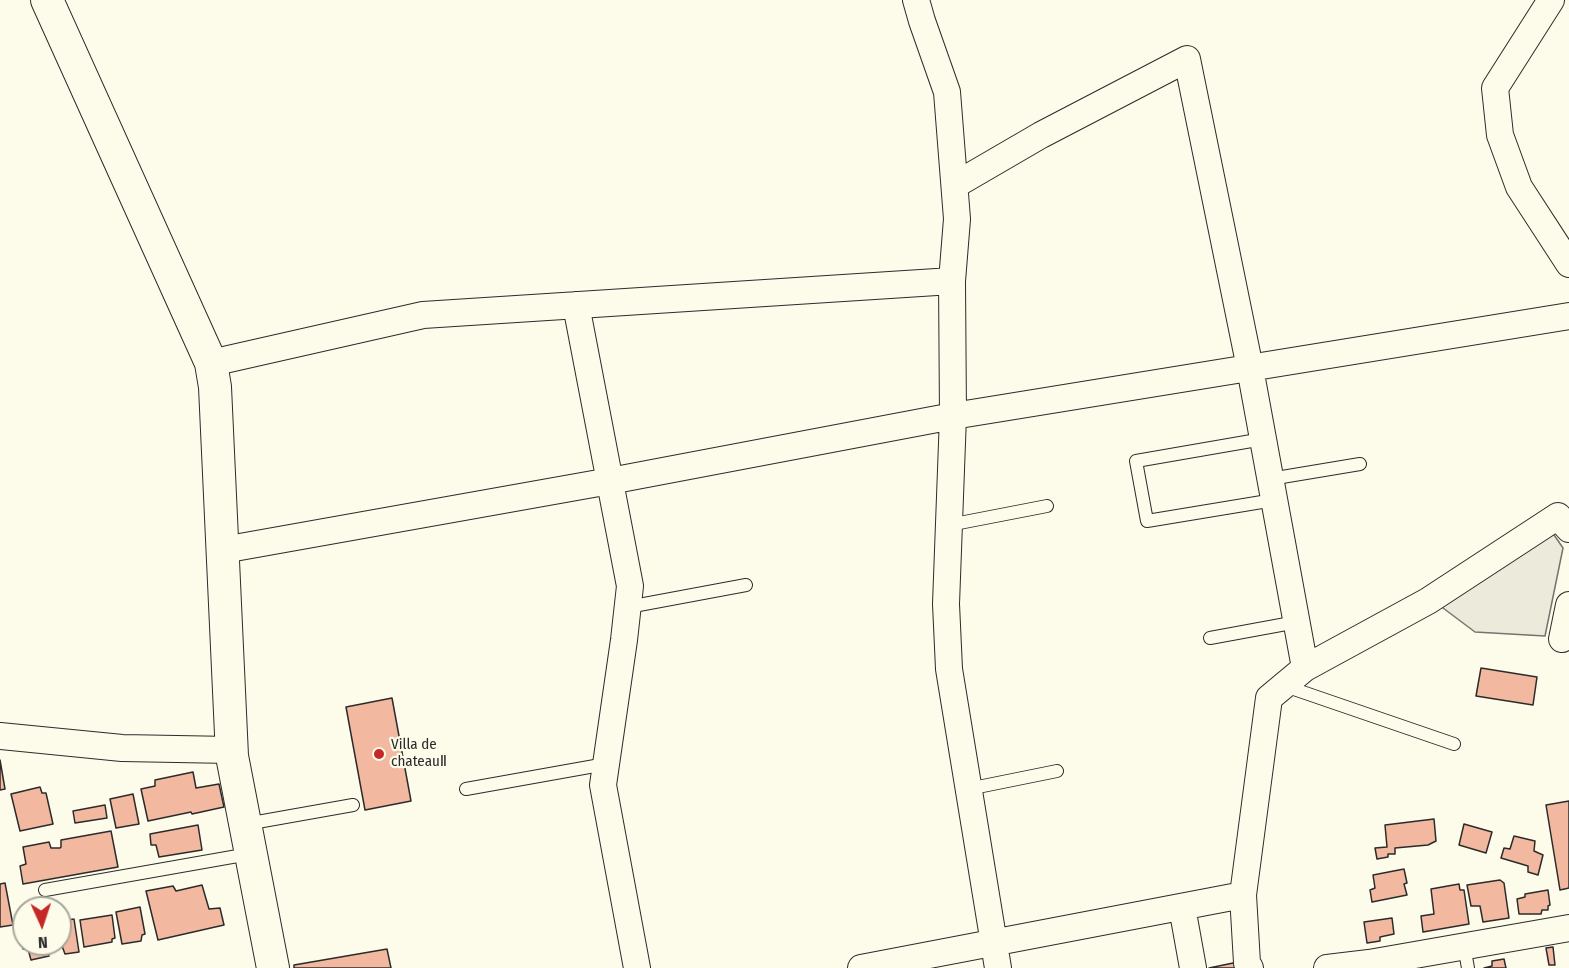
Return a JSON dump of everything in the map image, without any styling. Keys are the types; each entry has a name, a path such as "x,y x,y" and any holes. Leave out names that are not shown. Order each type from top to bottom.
{"street":[{"path":"47,0 211,363 215,387 231,750 273,968"},
{"path":"916,0 947,92 957,219 952,281 953,416 946,604 949,669 998,968"},
{"path":"1551,0 1495,88 1500,135 1519,187 1569,264"},
{"path":"955,185 1041,135 1187,59 1250,368 1305,668"},
{"path":"211,363 423,315 952,281"},
{"path":"576,305 630,586 603,785 637,968"},
{"path":"223,550 610,481 953,416 1569,316"},
{"path":"1250,968 1247,963 1243,895 1269,698 1305,668 1428,601 1558,516 1569,529"},
{"path":"1562,639 1569,605"},
{"path":"0,736 122,748 231,750"},
{"path":"861,968 1243,895"},
{"path":"1182,907 1193,968"},
{"path":"1327,968 1466,957 1569,928"}],"lane":[{"path":"1263,439 1136,461 1147,521 1360,465"},
{"path":"949,525 1047,506"},
{"path":"628,607 746,585"},
{"path":"1210,638 1297,622"},
{"path":"1285,685 1454,744"},
{"path":"466,789 606,764"},
{"path":"968,789 1057,771"},
{"path":"45,890 248,839 353,805"}],"shaded area":[{"path":"1552,532 1563,548 1545,636 1475,632 1443,608 1438,600"}],"building":[{"path":"1481,668 1537,677 1533,705 1476,696"},
{"name":"Villa de chateauⅡ","path":"392,698 411,801 365,810 346,707"},
{"path":"0,760 5,789 0,790"},
{"path":"193,772 196,788 219,784 224,807 148,821 141,789 155,786 155,780"},
{"path":"40,787 42,793 46,793 53,824 20,831 11,794"},
{"path":"133,794 139,824 116,828 110,799"},
{"path":"1569,801 1569,888 1560,890 1546,805"},
{"path":"105,805 107,818 75,823 73,811"},
{"path":"1434,819 1436,841 1428,845 1395,848 1395,854 1388,854 1388,857 1377,859 1375,848 1387,847 1385,825"},
{"path":"1464,824 1492,832 1486,853 1459,845"},
{"path":"198,825 202,850 159,857 156,845 151,845 150,834"},
{"path":"111,831 118,867 23,884 20,866 26,864 23,847 49,842 51,848 60,848 61,840"},
{"path":"1514,836 1535,841 1534,851 1543,855 1538,875 1528,872 1528,866 1501,858 1504,848 1510,849"},
{"path":"1404,869 1407,895 1372,902 1370,890 1375,888 1373,875"},
{"path":"1500,880 1504,883 1509,918 1483,922 1480,906 1471,906 1467,885"},
{"path":"5,883 12,925 0,927 0,884"},
{"path":"1459,884 1460,890 1464,890 1469,924 1423,932 1421,916 1434,914 1431,889"},
{"path":"202,885 209,909 220,908 224,925 158,940 146,891 173,886 176,891"},
{"path":"1548,890 1550,905 1548,910 1542,910 1541,914 1519,914 1517,899 1525,897 1525,894"},
{"path":"140,907 145,934 142,935 141,941 122,944 116,912"},
{"path":"112,915 115,938 112,942 84,947 80,920"},
{"path":"1392,918 1394,934 1380,937 1380,941 1367,943 1364,922"},
{"path":"72,919 74,919 79,952 72,953"},
{"path":"1553,947 1555,965 1549,965 1546,948"},
{"path":"387,949 391,968 294,968 294,965"},
{"path":"30,956 49,956 31,960"},
{"path":"1504,959 1506,968 1484,968 1492,966 1492,961"},
{"path":"1238,962 1239,968 1209,968"}],"place":[{"name":"Villa de chateauⅡ","path":"379,754"}]}
